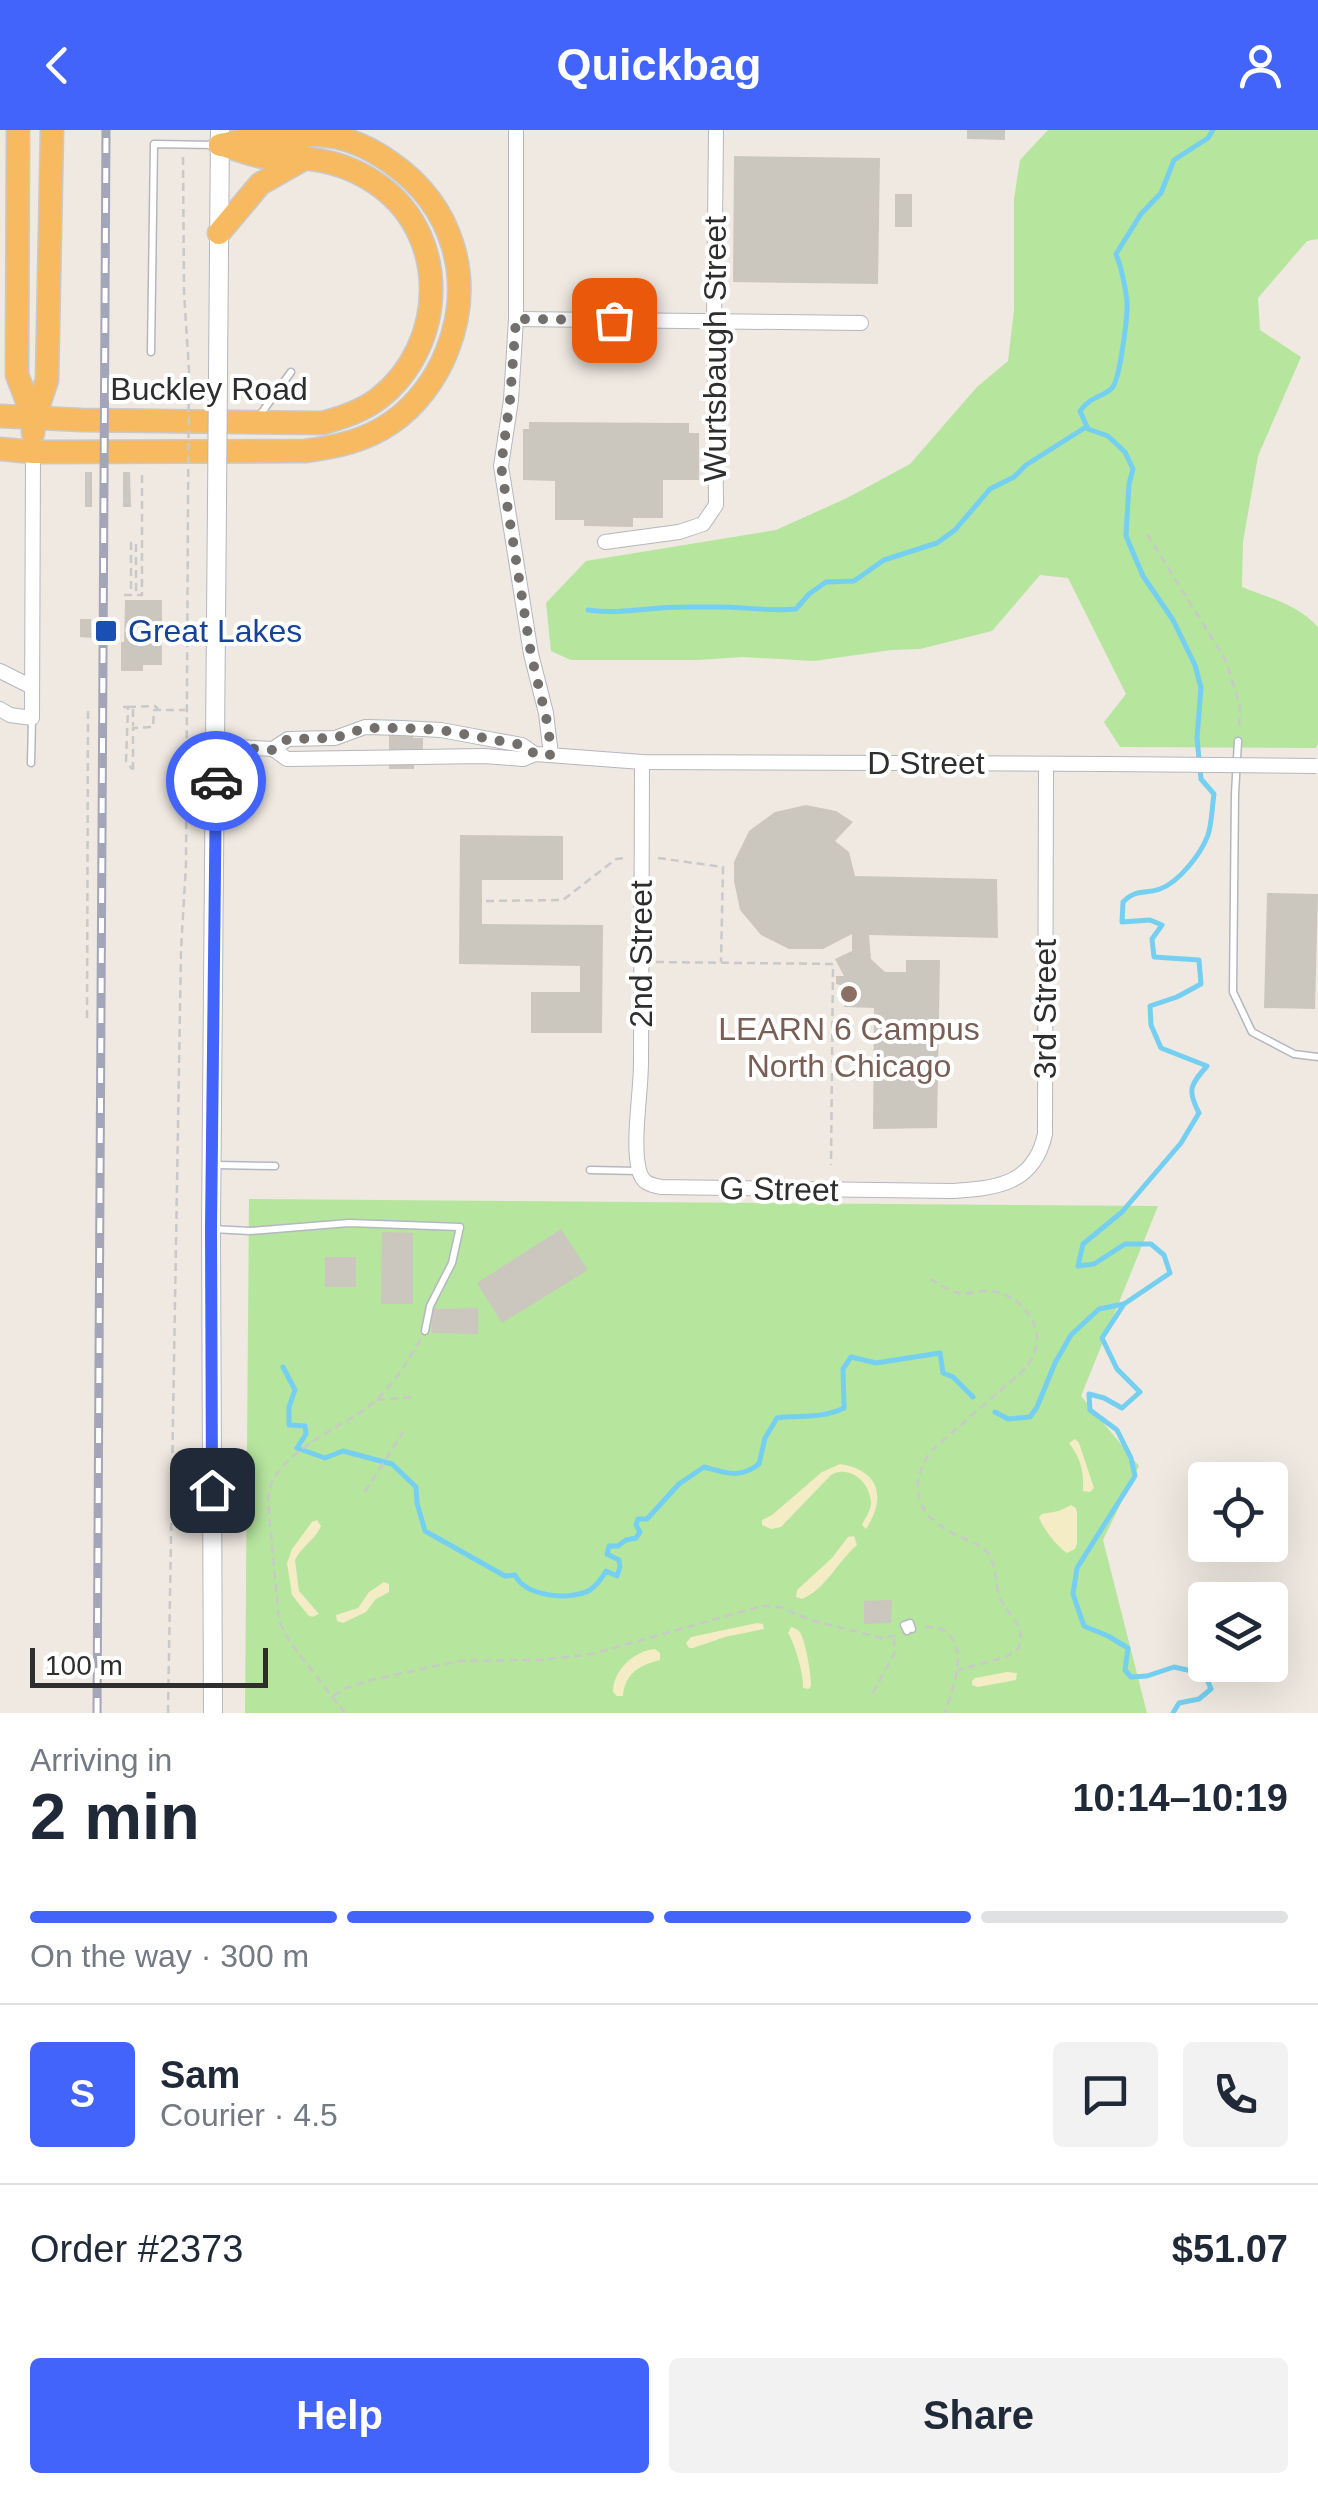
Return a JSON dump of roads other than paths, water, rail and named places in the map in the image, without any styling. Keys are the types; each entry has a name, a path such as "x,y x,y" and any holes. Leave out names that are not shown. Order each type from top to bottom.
{"highway":[{"path":"18,130 17,375 34,419"},
{"path":"33,452 34,419 46,380 52,130"},
{"name":"Buckley Road","path":"0,450 304,451 336,447 392,422 420,396 442,364 453,336 460,289 454,246 433,204 402,169 363,146 311,132 288,138 220,137"},
{"name":"Buckley Road","path":"0,416 322,423 377,400 412,364 432,308 431,278 419,232 398,202 361,174 306,158 265,157 220,137"},
{"path":"219,233 260,184 306,158"}],"main road":[{"path":"213,1713 211,1229 220,137"}],"street":[{"path":"516,130 516,319 501,466 531,654 549,730 543,754"},
{"name":"Wurtsbaugh Street","path":"606,542 679,532 703,524 716,505 716,130"},
{"path":"516,319 862,323"},
{"path":"0,709 10,715 32,718 33,452"},
{"path":"0,671 32,688"},
{"name":"D Street","path":"273,750 288,739 335,738 365,728 402,728 441,730 522,745 543,754 642,762 1317,766"},
{"name":"D Street","path":"217,746 273,750 287,759 523,759 543,754"},
{"name":"2nd Street","path":"639,1171 642,762"},
{"name":"3rd Street","path":"953,1191 988,1188 1018,1178 1040,1154 1045,1134 1046,764"},
{"name":"G Street","path":"639,1171 648,1184 661,1187 953,1191"}],"lane":[{"path":"152,352 154,144 220,137"},
{"path":"254,424 291,372"},
{"path":"31,763 32,718"},
{"path":"1238,742 1233,992 1252,1032 1294,1054 1318,1057"},
{"path":"212,1165 275,1166"},
{"path":"590,1170 639,1171"},
{"path":"211,1229 250,1231 350,1224 460,1228 452,1263 430,1306 425,1331"}],"waterway":[{"path":"995,1412 1008,1419 1030,1417 1071,1335 1099,1309 1124,1304 1170,1273 1164,1255 1151,1244 1125,1244 1094,1264 1078,1266 1083,1244 1122,1212 1181,1143 1199,1113 1192,1088 1207,1066 1161,1048 1151,1025 1150,1006 1201,984 1199,960 1154,957 1152,939 1162,925 1150,920 1122,922 1123,902 1175,880 1195,859 1208,835 1214,794 1201,779 1197,738 1201,688 1195,665 1173,620 1143,576 1126,536 1133,469 1125,452 1108,436 1088,429 1080,411 1112,388 1118,373 1127,301 1116,254 1141,214 1161,193 1174,160 1208,138 1213,130"},
{"path":"588,610 796,609 826,582 854,581 884,560 937,543 955,530 990,489 1086,427"},
{"path":"1124,1304 1102,1338 1117,1369 1140,1392 1122,1408 1089,1394 1090,1410 1117,1430 1135,1476 1077,1568 1073,1594 1084,1626 1128,1648 1125,1670 1131,1677 1174,1667 1205,1674 1211,1689 1199,1699 1179,1703 1173,1713"},
{"path":"283,1367 295,1390 289,1407 289,1425 305,1426 306,1434 297,1448 325,1458 343,1451 392,1464 416,1487 425,1531 505,1576 515,1575 529,1588 560,1596 590,1590 606,1571 617,1576 619,1560 607,1554 609,1546 636,1538 640,1532 638,1519 647,1519 679,1484 704,1467 739,1473 759,1464 765,1438 777,1418 819,1415 844,1408 843,1369 851,1357 876,1363 940,1353 943,1373 953,1377 973,1397"}],"railway":[{"path":"97,1713 106,130"}],"place":[{"name":"Great Lakes","path":"106,631"},
{"name":"LEARN 6 Campus North Chicago","path":"849,994"}]}
